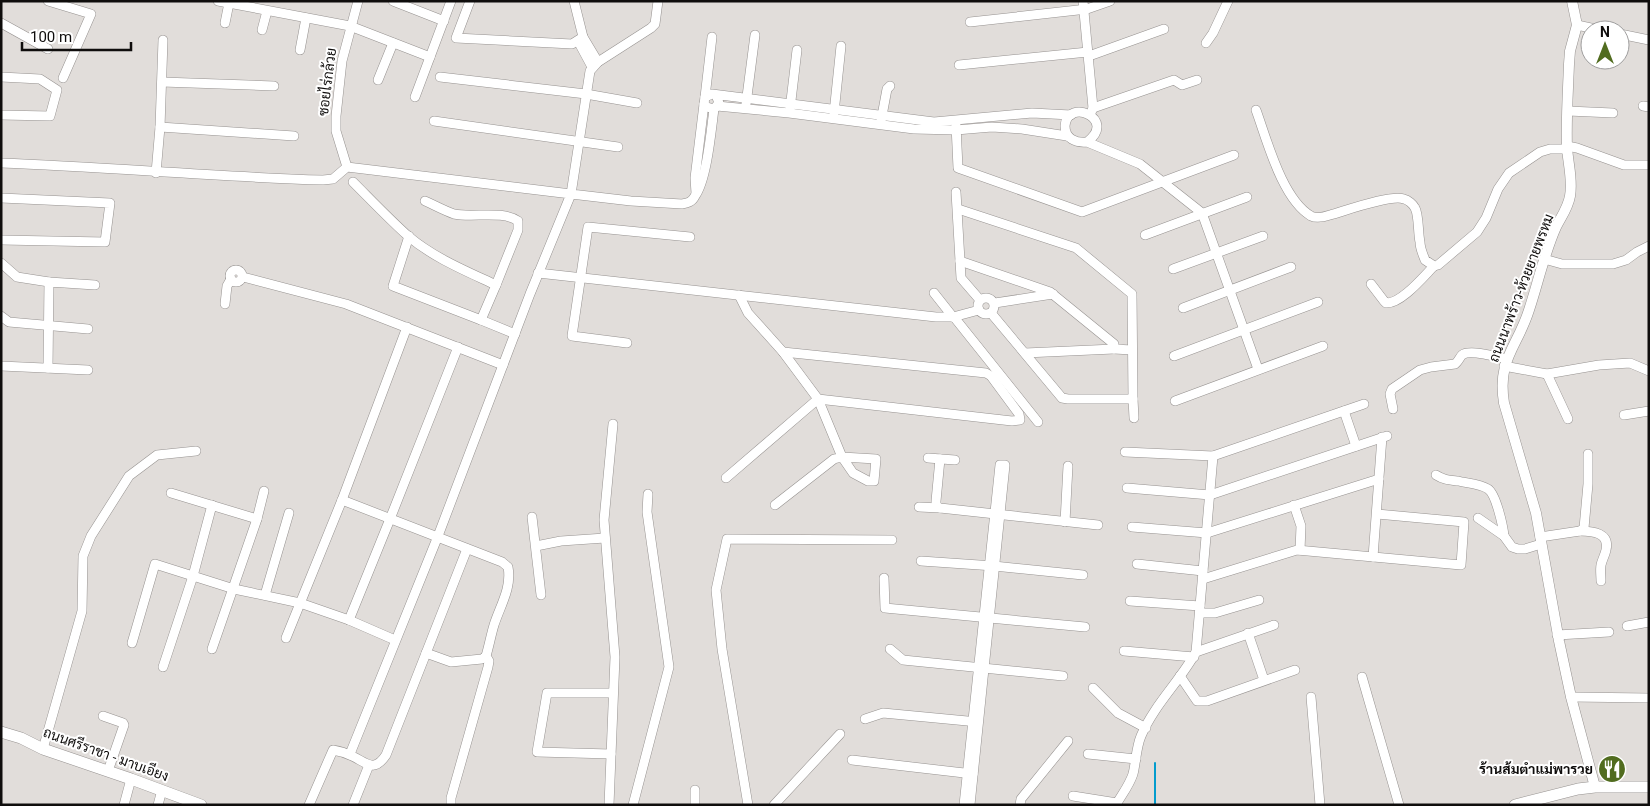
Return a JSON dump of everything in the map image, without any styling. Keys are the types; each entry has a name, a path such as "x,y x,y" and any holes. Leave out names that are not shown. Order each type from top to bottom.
{"main road":[{"name":"ถนนศรีราชา - มาบเอียง","path":"1,732 200,805"},
{"path":"1515,805 1578,789 1595,787 1649,787"}],"street":[{"path":"48,1 91,14 63,78"},
{"path":"218,1 350,26 430,57"},
{"name":"ซอยไร่กล้วย","path":"347,167 336,131 336,116 342,61 358,1"},
{"path":"393,1 444,20"},
{"path":"415,97 451,1"},
{"path":"470,1 456,38 572,44 580,39"},
{"path":"574,1 580,39 595,64"},
{"path":"350,754 438,536 570,194 590,71 595,64 652,28 655,24 658,1"},
{"path":"970,22 1110,1"},
{"path":"1206,43 1213,34 1228,1"},
{"name":"ถนนนาพร้าว-ห้วยยายพรหม","path":"1572,1 1577,25 1570,56 1567,147 1571,187 1570,198 1567,208 1556,227 1544,259 1528,313 1506,362 1502,391 1536,513 1571,697 1595,787"},
{"path":"225,23 229,3"},
{"path":"1084,5 1092,112 1096,123 1093,137 1087,142"},
{"path":"262,30 267,11"},
{"path":"300,50 306,18"},
{"path":"1,24 48,49"},
{"path":"959,65 1088,54 1164,28"},
{"path":"746,104 755,35"},
{"path":"1630,36 1649,40"},
{"path":"696,196 694,178 712,37"},
{"path":"156,173 160,127 163,40"},
{"path":"378,80 393,43"},
{"path":"834,114 841,46"},
{"path":"790,109 797,50"},
{"path":"440,76 586,94 637,103"},
{"path":"1,77 40,79 57,90 50,116 1,115"},
{"path":"705,100 712,94 746,104 881,120 934,122 1032,113 1071,114 1092,112 1174,80 1182,85 1197,80"},
{"path":"162,82 274,86"},
{"path":"881,120 886,90 890,86"},
{"path":"1,163 59,165 246,178 323,180 333,179 347,167 631,201 682,204 690,202 696,196 703,179 716,107 719,102 716,96"},
{"path":"705,100 707,107 746,104"},
{"path":"1256,110 1281,179 1297,203 1311,216 1317,218 1368,204 1398,198 1404,199 1410,202 1416,210 1420,248 1425,260 1434,266"},
{"path":"1568,111 1613,113"},
{"path":"1067,136 1066,120 1071,114"},
{"path":"881,120 914,129 956,130 992,127 1022,129 1067,136 1073,141 1087,142 1140,164 1202,213 1258,369"},
{"path":"956,120 958,168 1082,212 1234,155"},
{"path":"434,121 618,147"},
{"path":"160,127 294,136"},
{"path":"1371,284 1386,303 1393,303 1434,266 1438,265 1477,232 1486,218 1498,188 1509,173 1540,152 1567,147 1577,148 1624,165 1649,165"},
{"path":"353,182 409,236 427,250 496,285"},
{"path":"956,192 961,278 980,300"},
{"path":"1145,235 1247,197"},
{"path":"1,198 110,203 106,242 1,240"},
{"path":"425,201 455,214 500,216 514,218 518,221 518,230 481,320"},
{"path":"958,209 1076,248 1132,294 1132,399 1134,418"},
{"path":"627,343 572,336 588,227 690,237"},
{"path":"409,236 393,286 515,334"},
{"path":"1173,269 1263,236"},
{"path":"1544,259 1562,264 1613,264 1626,260 1648,247"},
{"path":"960,261 1053,294 1114,344 1114,349"},
{"path":"1,263 17,277 49,282 95,285"},
{"path":"1183,308 1291,267"},
{"path":"225,304 226,286 231,279 231,274 235,270 241,271 243,277 346,304 503,365"},
{"path":"538,273 936,317 954,317 979,310"},
{"path":"48,368 49,282"},
{"path":"934,293 1038,422"},
{"path":"995,303 1053,294"},
{"path":"739,295 748,312 783,352 818,399 842,457 834,459 776,505"},
{"path":"980,300 990,298 995,303"},
{"path":"980,300 978,303 979,310 984,314 991,313 994,310 995,303"},
{"path":"1174,356 1318,302"},
{"path":"991,313 1062,398 1132,399"},
{"path":"1,316 9,322 48,327 88,329"},
{"path":"286,638 342,500 407,327"},
{"path":"1175,401 1324,346"},
{"path":"348,620 458,347"},
{"path":"1024,353 1132,350"},
{"path":"726,478 818,399 1012,421 1020,420 1019,414 986,373 783,352"},
{"path":"1393,409 1390,394 1392,389 1420,370 1432,366 1455,364 1466,353 1476,353 1547,374 1599,365 1630,363 1649,371"},
{"path":"1,366 88,370"},
{"path":"1547,374 1568,419"},
{"path":"1126,452 1213,456 1364,404"},
{"path":"1344,411 1356,446"},
{"path":"1624,415 1649,411"},
{"path":"609,805 615,657 604,520 613,424"},
{"path":"1127,488 1210,495 1385,437 1379,479 1373,557"},
{"path":"43,749 82,611 83,556 91,536 128,476 157,455 196,451"},
{"path":"1580,531 1584,528 1585,524 1588,454"},
{"path":"1073,796 1117,804 1126,790 1132,775 1141,737 1157,708 1195,654 1213,456"},
{"path":"928,458 955,460"},
{"path":"940,459 936,501 936,506 940,508"},
{"path":"1065,522 1068,466"},
{"path":"1436,475 1443,479 1480,485 1492,492 1504,536"},
{"path":"1132,528 1206,533 1379,479"},
{"path":"212,649 234,589 257,519 264,491"},
{"path":"171,493 257,519"},
{"path":"633,805 668,667 647,512 648,494"},
{"path":"342,500 502,562 508,568 510,582 494,625 486,656 482,659 452,662 426,653"},
{"path":"163,667 193,576 212,505"},
{"path":"1294,505 1301,526 1300,550"},
{"path":"919,507 1098,525"},
{"path":"265,595 289,513"},
{"path":"1137,564 1203,575 1300,550 1461,565 1464,522 1377,514"},
{"path":"964,805 976,722 997,515"},
{"path":"532,517 540,595"},
{"path":"1478,518 1504,536 1512,547 1518,549 1580,531 1590,531 1604,536 1607,541 1607,548 1601,564 1601,581"},
{"path":"536,546 561,540 605,538"},
{"path":"748,805 722,649 716,590 727,539 892,540"},
{"path":"309,805 333,750 350,754 368,764 375,765 381,763 386,755 467,549"},
{"path":"921,561 1083,575"},
{"path":"132,643 155,564 234,589 300,603 348,620 395,640"},
{"path":"884,578 885,608 987,616 1085,627"},
{"path":"1130,601 1200,609 1215,613 1259,600"},
{"path":"1627,626 1649,622"},
{"path":"1124,651 1195,654 1274,625"},
{"path":"1558,635 1609,632"},
{"path":"1248,633 1264,680"},
{"path":"890,649 903,660 1063,676"},
{"path":"451,805 488,667 489,661 486,656"},
{"path":"1180,676 1197,701 1207,701 1295,670"},
{"path":"1362,677 1399,805"},
{"path":"1093,688 1118,714 1146,728"},
{"path":"611,754 537,752 547,693 613,693"},
{"path":"1571,697 1649,698"},
{"path":"1311,698 1320,805"},
{"path":"865,720 883,713 976,722"},
{"path":"104,716 124,725 108,771"},
{"path":"774,805 840,734"},
{"path":"1020,805 1021,799 1068,741"},
{"path":"1088,754 1136,759"},
{"path":"852,760 970,773"},
{"path":"353,805 368,764"},
{"path":"970,773 970,805"},
{"path":"124,805 131,779"},
{"path":"158,805 162,790"},
{"path":"695,790 695,805"}],"waterway":[{"path":"1155,763 1155,805"}],"place":[{"name":"ร้านส้มตำแม่พารวย","path":"1612,769"}]}
